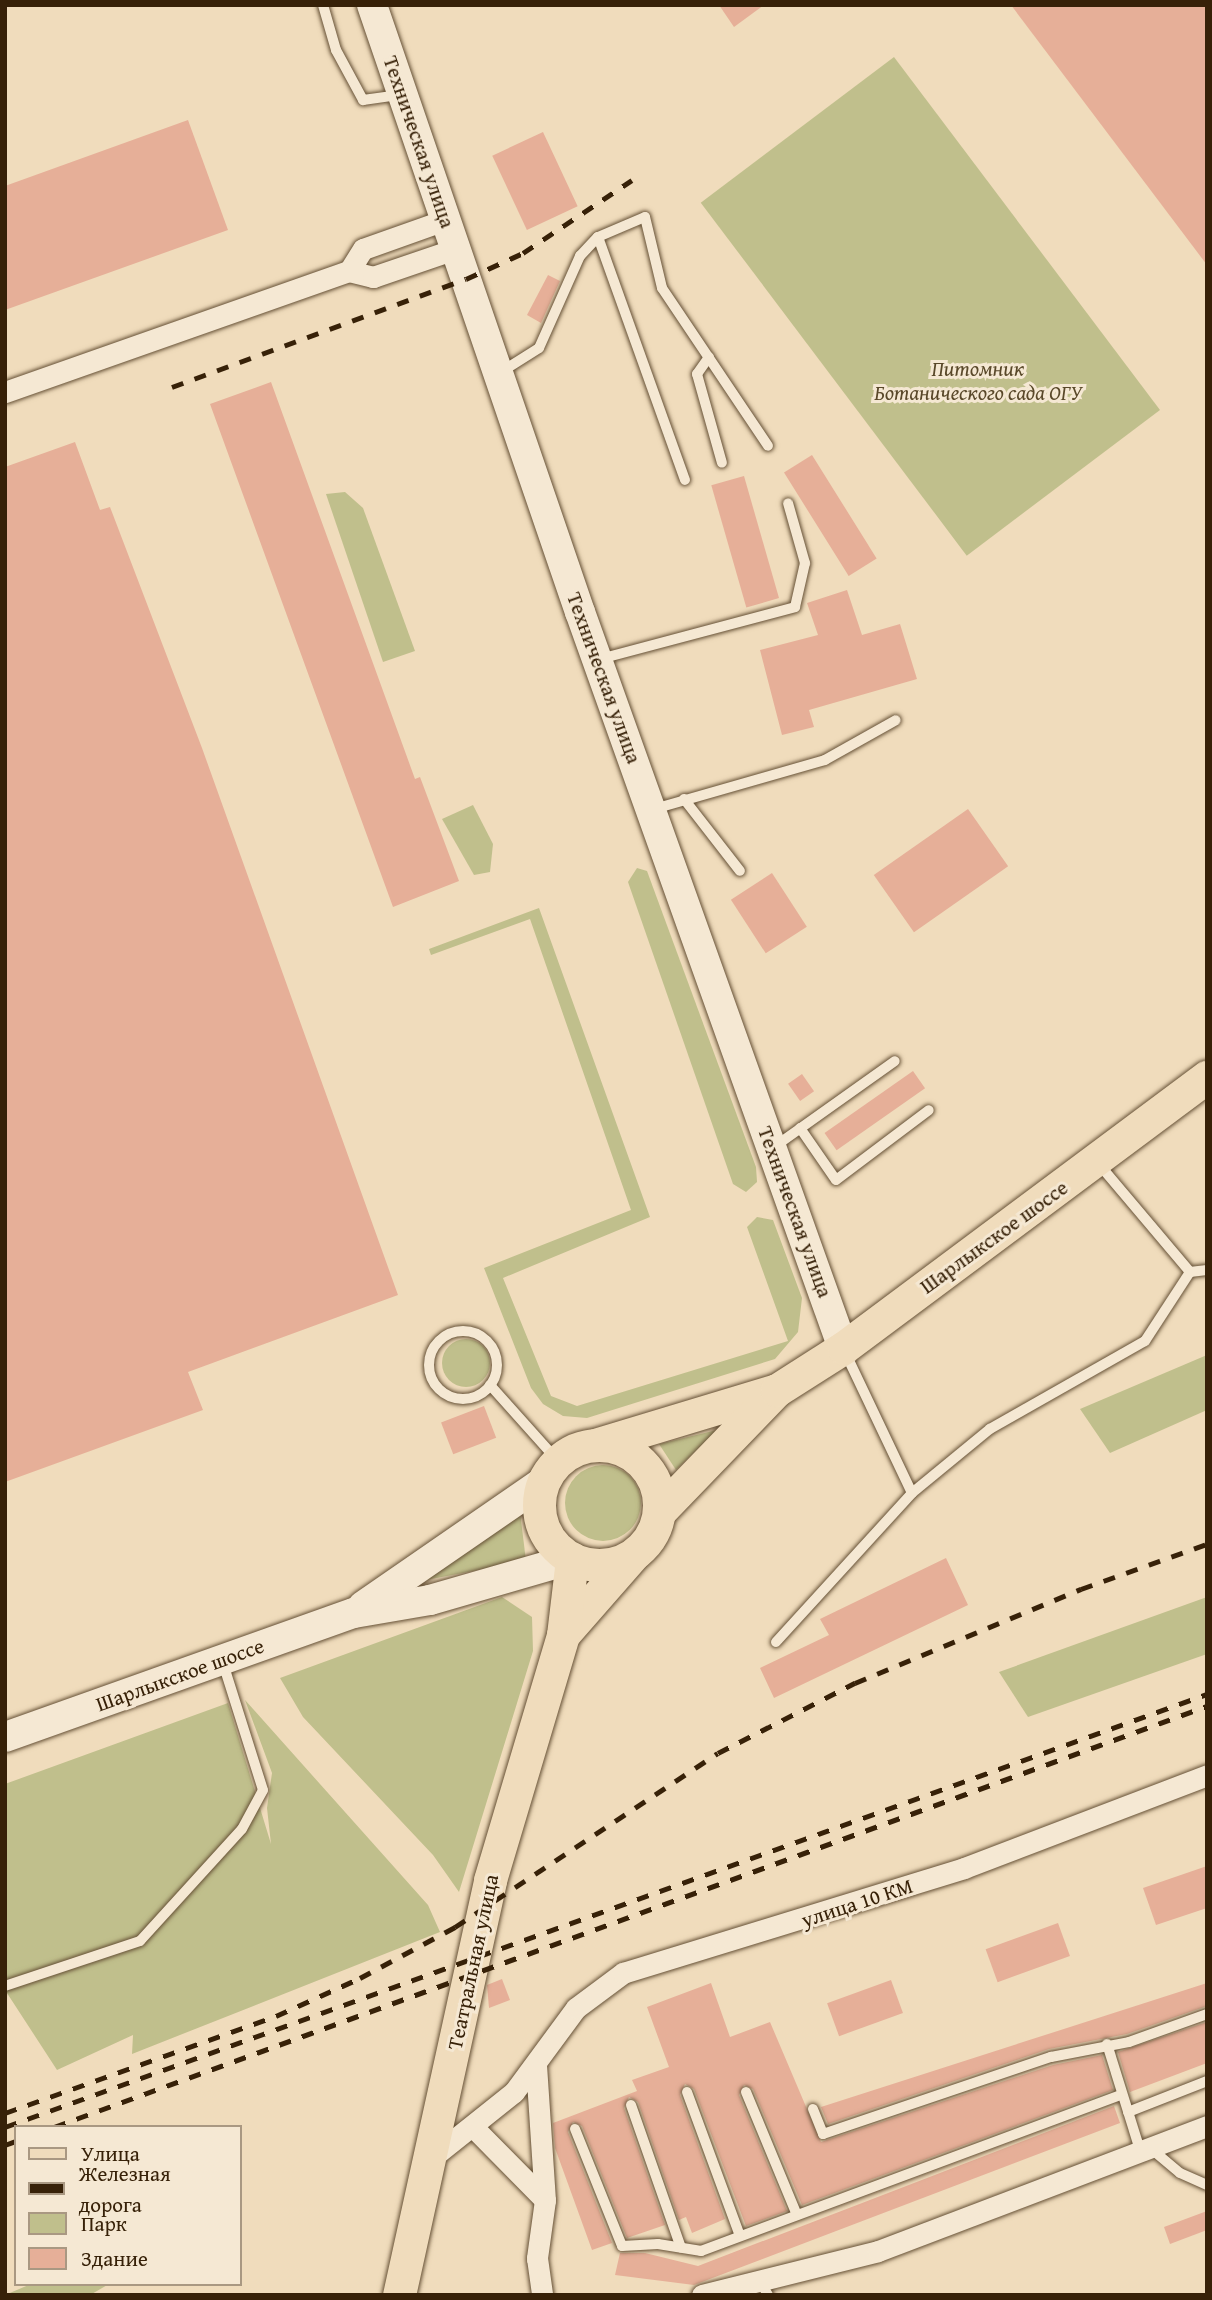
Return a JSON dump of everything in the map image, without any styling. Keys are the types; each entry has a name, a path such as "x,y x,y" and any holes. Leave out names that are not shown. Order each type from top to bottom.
{"main road":[{"name":"Шарлыкское шоссе","path":"660,1511 776,1390 843,1348 1207,1077"},
{"name":"Шарлыкское шоссе","path":"598,1444 776,1390"},
{"path":"598,1444 620,1448 647,1468 660,1511 652,1536 633,1555 603,1566 572,1559 542,1525 551,1471 598,1444"},
{"name":"Театральная улица","path":"563,1635 633,1555"},
{"name":"Театральная улица","path":"399,2295 489,1880 563,1635 572,1559"}],"street":[{"name":"Техническая улица","path":"372,5 597,660 843,1348"},
{"path":"349,271 363,249 445,220"},
{"path":"5,392 349,271 373,277 455,249"},
{"name":"Шарлыкское шоссе","path":"354,1613 551,1471"},
{"name":"Шарлыкское шоссе","path":"5,1738 354,1613 441,1597 572,1559"},
{"name":"улица 10 КМ","path":"430,2159 474,2128 536,2066 576,2008 623,1973 964,1868 1207,1775"},
{"path":"536,2066 545,2200 537,2258 542,2295"},
{"path":"702,2295 764,2289 878,2251 1207,2126"},
{"path":"474,2128 545,2200"}],"lane":[{"path":"323,5 336,50 363,100 402,94"},
{"path":"499,374 539,348 580,256 598,237 645,217 662,288 768,446"},
{"path":"598,237 685,480"},
{"path":"709,357 697,374 722,463"},
{"path":"597,660 795,607 805,563 788,503"},
{"path":"652,809 825,760 896,720"},
{"path":"684,799 740,871"},
{"path":"772,1148 895,1062"},
{"path":"800,1128 836,1180 929,1110"},
{"path":"1097,1161 1189,1272"},
{"path":"1189,1272 1207,1270"},
{"path":"776,1642 912,1493 990,1429 1145,1341 1189,1272"},
{"path":"456,1331 473,1332 488,1342 497,1363 490,1385 477,1396 460,1399 439,1390 429,1373 430,1354 440,1339 456,1331"},
{"path":"843,1348 912,1493"},
{"path":"490,1385 551,1471"},
{"path":"5,1986 140,1941 242,1829 263,1790 222,1660"},
{"path":"813,2109 823,2134 1051,2057 1107,2044 1129,2042 1207,2014"},
{"path":"1107,2044 1121,2095 1144,2149 1180,2173 1207,2185"},
{"path":"1128,2112 1207,2081"},
{"path":"687,2092 740,2236"},
{"path":"746,2092 797,2215"},
{"path":"575,2129 622,2246 701,2251 1121,2095"},
{"path":"631,2105 681,2248"}],"green space":[{"name":"Питомник Ботанического сада ОГУ","path":"894,57 1160,410 967,556 701,203"},
{"path":"345,492 363,508 415,651 383,662 326,494"},
{"path":"473,805 493,844 490,872 474,875 442,819"},
{"path":"637,868 647,871 756,1167 757,1182 746,1192 733,1184 628,882"},
{"path":"539,908 650,1217 503,1278 551,1396 577,1406 788,1341 747,1227 757,1217 773,1220 802,1298 798,1332 775,1359 587,1418 563,1416 543,1404 531,1388 484,1268 631,1210 530,919 431,955 429,949"},
{"path":"466,1339 483,1346 490,1363 483,1380 466,1387 449,1380 442,1363 449,1346"},
{"path":"1207,1355 1207,1410 1110,1453 1080,1409"},
{"path":"717,1430 676,1470 659,1444"},
{"path":"603,1465 618,1468 630,1476 638,1488 641,1503 638,1518 630,1530 618,1538 603,1541 588,1538 576,1530 568,1518 565,1503 568,1488 576,1476 588,1468"},
{"path":"520,1512 526,1561 426,1580"},
{"path":"502,1597 532,1617 533,1651 459,1892 433,1855 303,1717 280,1678"},
{"path":"1207,1597 1207,1654 1028,1717 999,1672"},
{"path":"245,1700 428,1905 440,1932 132,2054 133,2035 57,2070 5,1990 5,1784 228,1703 271,1844 267,1808 272,1773"},
{"path":"26,2286 106,2286 90,2295 5,2295"}],"building":[{"path":"719,5 764,5 734,27"},
{"path":"1011,5 1207,5 1207,265"},
{"path":"188,120 228,230 5,310 5,186"},
{"path":"543,132 578,206 527,230 492,156"},
{"path":"548,275 560,281 541,323 527,315"},
{"path":"271,382 415,779 420,777 459,881 393,907 210,404"},
{"path":"75,442 100,510 110,507 202,748 398,1295 188,1372 203,1410 5,1482 5,467"},
{"path":"812,455 877,558 849,576 784,472"},
{"path":"744,476 779,598 746,607 711,485"},
{"path":"847,590 862,635 900,624 917,679 809,710 814,727 782,735 760,650 818,635 807,603"},
{"path":"968,809 1008,866 914,932 874,875"},
{"path":"772,873 807,927 766,953 731,900"},
{"path":"913,1071 925,1088 837,1150 825,1133"},
{"path":"802,1074 814,1091 800,1101 788,1084"},
{"path":"484,1406 496,1438 453,1454 441,1422"},
{"path":"946,1558 968,1605 774,1698 760,1668 829,1635 820,1619"},
{"path":"1207,1866 1207,1908 1156,1925 1143,1888"},
{"path":"1058,1923 1070,1956 998,1982 986,1949"},
{"path":"502,1979 510,2000 489,2008 487,1985"},
{"path":"891,1980 903,2013 839,2036 827,2003"},
{"path":"711,1983 730,2037 770,2022 821,2142 1053,2065 1102,2055 1113,2090 802,2205 753,2089 744,2085 739,2095 787,2211 746,2226 694,2089 685,2084 680,2095 725,2219 692,2233 686,2217 679,2220 638,2102 629,2097 624,2108 665,2225 627,2238 582,2126 573,2122 568,2132 612,2243 592,2250 555,2148 553,2123 637,2091 632,2080 669,2067 647,2007"},
{"path":"1207,1983 1207,2006 1127,2034 1049,2049 828,2124 821,2107"},
{"path":"1207,2022 1207,2063 1130,2092 1118,2052"},
{"path":"1114,2106 1120,2123 694,2285 615,2275 620,2253 645,2253 698,2266"},
{"path":"1207,2211 1207,2230 1170,2244 1164,2227"}],"railway":[{"path":"172,387 466,279 523,253 632,180"},
{"path":"5,2113 276,2016 360,1978 455,1927 718,1753 855,1683 1081,1589 1207,1544"},
{"path":"5,2127 1207,1694"},
{"path":"59,2125 1207,1706"},
{"path":"5,2145 14,2142"}]}
